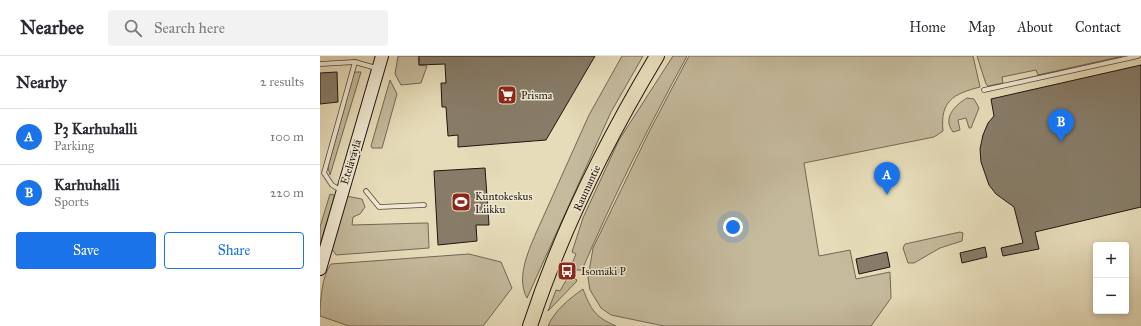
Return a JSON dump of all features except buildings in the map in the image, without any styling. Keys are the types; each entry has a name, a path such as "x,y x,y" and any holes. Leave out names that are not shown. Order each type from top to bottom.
{"highway":[{"name":"Raumantie","path":"530,326 554,262 586,188 657,56"}],"main road":[{"name":"Eteläväylä","path":"320,269 382,56"}],"lane":[{"path":"984,90 1138,56"},
{"path":"320,64 355,62 378,69"},
{"path":"342,191 332,185 324,173 355,62"},
{"path":"366,190 379,208 424,205"}],"shaded area":[{"path":"398,56 418,56 419,65 427,66 421,83 401,85 395,74"},
{"path":"622,56 643,56 611,112 527,298 524,290 523,274 524,265 530,248 589,115"},
{"path":"673,56 687,56 632,162 582,270 573,270 571,266 576,254 572,252 583,218 619,140"},
{"path":"689,56 973,56 980,87 962,93 950,100 944,112 943,131 934,137 804,163 819,256 850,250 856,279 890,272 891,298 871,326 664,326 611,315 601,308 590,290 588,278 593,248 649,132"},
{"path":"977,56 1123,56 1038,75 1036,70 1002,77 1003,83 988,86"},
{"path":"354,72 361,72 330,175 328,167"},
{"path":"390,80 397,94 382,148 372,148 371,146"},
{"path":"967,98 974,99 979,108 971,128 969,128 966,118 958,120 960,130 953,132 949,122 951,112 958,104"},
{"path":"330,194 334,195 334,198 320,244 320,227"},
{"path":"346,196 362,199 365,207 360,214 353,217 352,225 428,223 429,248 336,255 332,249"},
{"path":"960,232 963,233 962,241 940,248 914,263 908,263 903,248 905,244"},
{"path":"469,254 501,262 512,288 483,326 349,326 320,316 321,296 325,275 331,264"},
{"path":"568,277 576,279 577,281 548,311 556,290 560,291"},
{"path":"583,289 591,308 598,316 616,326 548,326 558,310"}],"place":[{"name":"Prisma","path":"507,95"},
{"name":"Karhuhalli","path":"1061,142"},
{"name":"P3 Karhuhalli","path":"887,195"},
{"name":"Kuntokeskus Liikku","path":"461,202"},
{"name":"Isomäki P","path":"567,271"}]}
